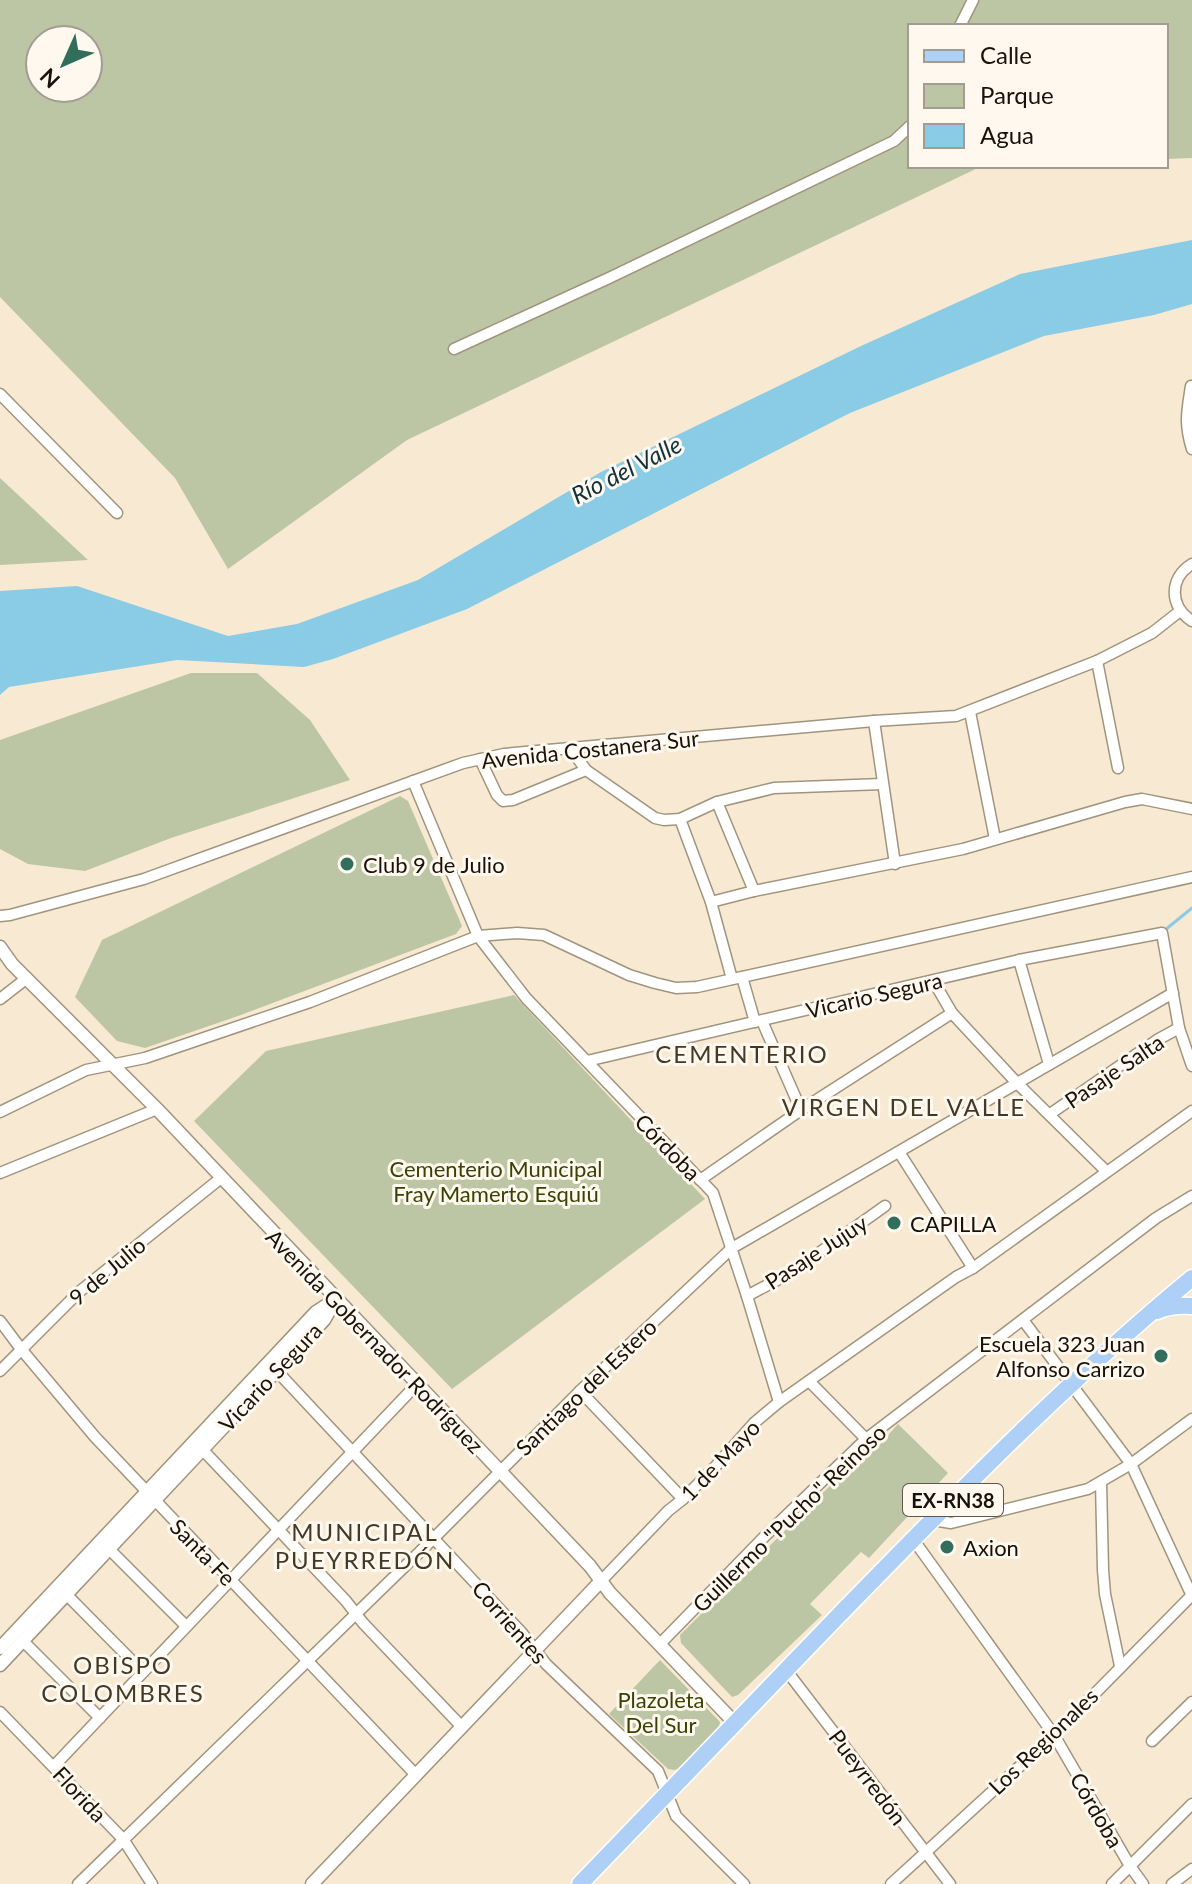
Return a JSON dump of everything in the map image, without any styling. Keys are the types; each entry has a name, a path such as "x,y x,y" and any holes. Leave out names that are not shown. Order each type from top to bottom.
{"main road":[{"name":"EX-RN38","path":"580,1884 913,1539 1071,1383 1149,1315 1188,1288"},
{"path":"1149,1315 1164,1308 1192,1306"}],"street":[{"path":"961,24 973,0"},
{"path":"454,349 894,141 908,128"},
{"path":"1191,386 1185,420 1192,449"},
{"path":"0,394 117,513"},
{"path":"1192,562 1175,585 1175,599 1180,611 1192,621"},
{"name":"Avenida Costanera Sur","path":"0,916 144,879 480,759 504,754 956,716 1097,661 1152,633 1180,611"},
{"path":"1097,661 1118,768"},
{"path":"970,712 995,839"},
{"path":"874,721 895,864"},
{"path":"571,749 586,770 655,818 664,820 680,819 717,802 774,788 882,784"},
{"path":"480,759 503,801 513,800 586,770"},
{"name":"Córdoba","path":"413,781 478,936 526,998 713,1193 779,1402"},
{"path":"711,902 963,849 1125,802 1142,799 1192,809"},
{"path":"717,802 754,891"},
{"path":"680,819 737,978 801,1110"},
{"path":"0,1112 86,1070 145,1058 310,1002 478,936 517,933 544,935 629,975 676,988 697,987 1192,877"},
{"name":"Vicario Segura","path":"587,1061 1019,960 1162,933 1173,993"},
{"name":"Avenida Gobernador Rodríguez","path":"0,947 12,964"},
{"name":"Avenida Gobernador Rodríguez","path":"0,956 27,978 157,1109 734,1722"},
{"path":"1019,960 1049,1064"},
{"path":"0,999 27,978"},
{"path":"934,982 952,1013 1106,1171"},
{"path":"1173,993 1179,1028 1192,1066"},
{"name":"Santiago del Estero","path":"78,1884 434,1538 580,1391 732,1248 1173,993"},
{"path":"700,1180 801,1110 952,1013"},
{"name":"Pasaje Salta","path":"1050,1114 1179,1028"},
{"path":"0,1173 157,1109"},
{"name":"1 de Mayo","path":"312,1884 754,1423 779,1402 1192,1111"},
{"path":"899,1152 973,1268"},
{"name":"9 de Julio","path":"0,1371 104,1270 221,1178"},
{"name":"Guillermo \"Pucho\" Reinoso","path":"660,1644 766,1535 866,1439 1156,1218 1192,1196"},
{"name":"Pasaje Jujuy","path":"747,1296 792,1272 885,1206"},
{"name":"Vicario Segura","path":"0,1648 273,1367 316,1312 336,1299"},
{"path":"1023,1320 1131,1464 1192,1596"},
{"name":"Santa Fe","path":"0,1321 95,1437 416,1775"},
{"name":"Corrientes","path":"273,1367 522,1633 546,1664 658,1771 676,1816 744,1884"},
{"path":"809,1381 866,1439"},
{"path":"54,1766 417,1384"},
{"path":"580,1391 683,1499"},
{"path":"933,1520 951,1523 1088,1489 1131,1464 1192,1419"},
{"path":"198,1446 462,1727"},
{"path":"1101,1482 1105,1594 1120,1666"},
{"name":"Vicario Segura","path":"0,1665 109,1549 151,1496"},
{"name":"Córdoba","path":"913,1539 1054,1735 1143,1884"},
{"path":"109,1549 186,1626"},
{"path":"66,1594 143,1672"},
{"name":"Los Regionales","path":"891,1884 1054,1735 1192,1596"},
{"path":"23,1641 100,1718"},
{"name":"Pueyrredón","path":"786,1670 950,1884"},
{"path":"1152,1741 1192,1702"},
{"name":"Florida","path":"0,1712 123,1839 152,1884"},
{"path":"1112,1884 1192,1804"},
{"path":"1172,1884 1192,1869"}],"green space":[{"path":"0,0 1192,0 1192,158 1168,159 1168,24 908,24 908,168 978,168 407,440 228,569 175,478 0,297"},
{"path":"0,478 88,560 0,565"},
{"path":"191,673 257,673 310,720 350,780 171,838 85,871 28,864 0,849 0,740"},
{"name":"Club 9 de Julio","path":"400,796 408,801 462,926 456,934 145,1048 117,1041 75,997 102,940"},
{"name":"Cementerio Municipal Fray Mamerto Esquiú","path":"514,995 705,1199 452,1389 194,1121 266,1051"},
{"path":"898,1424 948,1473 869,1558 861,1552 810,1604 822,1615 738,1695 732,1697 681,1643 680,1635 866,1450 874,1451"},
{"name":"Plazoleta Del Sur","path":"660,1660 720,1722 719,1727 674,1770 668,1769 609,1714"}],"water":[{"name":"Río del Valle","path":"1192,240 1192,304 1154,315 1044,336 850,413 467,609 304,667 177,660 9,687 0,695 0,591 77,586 228,636 297,624 418,580 601,472 861,346 1020,274"}],"waterway":[{"path":"1165,930 1192,908"}],"place":[{"name":"Club 9 de Julio","path":"347,864"},
{"name":"CAPILLA","path":"894,1223"},
{"name":"Escuela 323 Juan Alfonso Carrizo","path":"1161,1356"},
{"name":"Axion","path":"947,1547"}],"district":[{"name":"CEMENTERIO","path":"742,1053"},
{"name":"VIRGEN DEL VALLE","path":"904,1106"},
{"name":"MUNICIPAL PUEYRREDÓN","path":"365,1545"},
{"name":"OBISPO COLOMBRES","path":"123,1678"}]}
